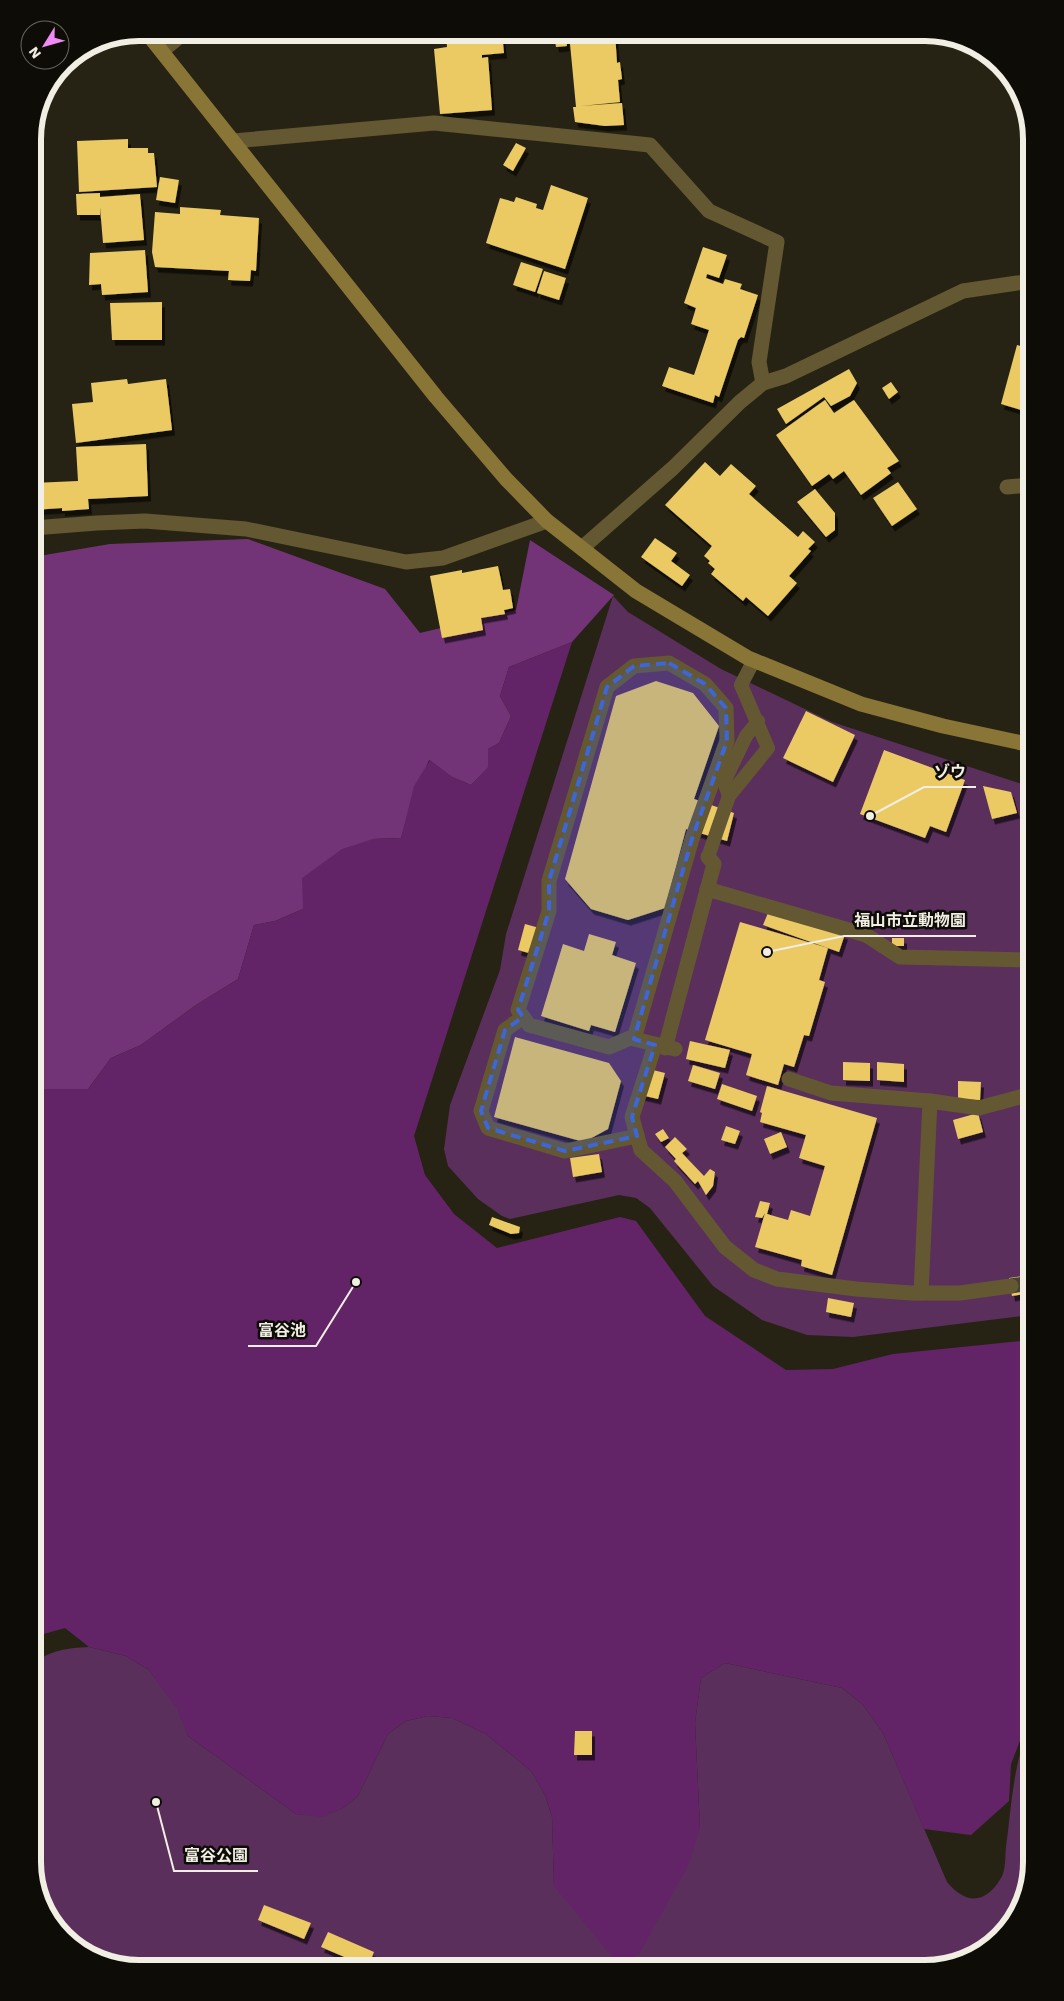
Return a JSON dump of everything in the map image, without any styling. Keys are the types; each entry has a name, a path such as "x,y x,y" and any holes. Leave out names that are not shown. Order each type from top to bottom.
{"street":[{"path":"154,41 436,397 506,479 546,521 636,591 754,660 861,704 943,726 1023,743"},
{"path":"162,51 174,41"},
{"path":"233,141 434,123 650,145 709,211 777,242 759,362 763,383"},
{"path":"582,548 673,468 740,402 763,383 786,376 963,290 1023,282"},
{"path":"1007,487 1023,486"},
{"path":"41,527 97,522 145,521 246,529 406,562 443,558 546,521"},
{"path":"634,1039 692,839 727,741 726,708 705,684 669,664 634,666 607,687 549,881 549,911 518,1010 529,1025 608,1047 630,1038 665,1047"},
{"path":"708,857 714,864 665,1047 632,1117 641,1150 675,1181 726,1247 754,1270 777,1279 856,1289 921,1293 960,1292 1011,1286"},
{"path":"707,889 866,935 900,957 1023,960"},
{"path":"523,1017 505,1030 481,1111 488,1128 565,1151 637,1136"},
{"path":"788,1079 831,1093 930,1101 979,1108 1023,1096"},
{"path":"921,1293 930,1101"}],"lane":[{"path":"708,857 729,796 768,748 741,684 754,660"},
{"path":"729,796 724,782 746,736 758,722"}],"highlighted area":[{"path":"669,663 705,684 726,708 727,741 692,839 634,1039 655,1045 632,1117 637,1136 565,1151 488,1128 481,1111 505,1030 523,1017 518,1010 549,911 549,881 607,687 634,666"}],"shaded area":[{"path":"248,539 385,589 420,633 516,610 530,540 614,595 572,642 509,667 500,696 511,716 499,743 488,749 489,767 471,785 452,777 429,760 408,813 401,838 373,839 303,909 275,921 254,925 238,979 196,1005 141,1045 111,1058 88,1089 41,1089 41,556 110,544"},
{"path":"613,596 628,612 721,669 832,722 1023,784 1023,1316 853,1337 807,1335 762,1320 713,1286 650,1208 636,1198 619,1195 510,1219 502,1216 478,1199 448,1166 444,1149 450,1105 500,970 506,934"},
{"path":"572,642 414,1136 425,1175 454,1214 497,1248 620,1217 636,1221 705,1316 786,1370 833,1369 893,1354 1023,1341 1023,1733 1011,1764 1009,1801 971,1835 924,1829 883,1733 863,1705 842,1688 725,1663 701,1678 695,1723 700,1828 688,1866 639,1954 628,1960 613,1958 554,1886 552,1817 545,1795 531,1771 486,1734 452,1718 428,1716 406,1721 388,1734 358,1796 343,1808 322,1817 296,1814 188,1736 177,1709 149,1670 126,1656 89,1647 65,1628 41,1635 41,1089 88,1089 111,1058 141,1045 196,1005 238,979 254,925 275,921 303,909 302,878 342,849 373,839 401,838 414,786 430,760 452,777 471,785 488,767 488,749 499,743 511,716 500,696 509,667"},
{"path":"89,1647 126,1656 149,1670 178,1709 188,1736 296,1814 323,1816 343,1808 358,1796 388,1734 406,1721 428,1716 452,1718 486,1734 531,1771 545,1795 552,1817 554,1886 700,1828 695,1723 701,1678 725,1663 842,1688 863,1705 883,1733 947,1882 961,1895 968,1898 982,1897 989,1893 1003,1875 1016,1769 1023,1745 1023,1862 1018,1893 1013,1905 994,1931 974,1947 956,1955 925,1960 133,1960 108,1955 96,1950 75,1935 54,1911 43,1881 41,1868 41,1658 74,1648"}],"building":[{"path":"447,41 503,41 504,53 482,55 482,58 488,57 492,110 440,114 434,49 447,47"},
{"path":"555,41 566,41 567,46 556,47"},
{"path":"570,41 616,41 617,63 620,62 622,79 618,80 620,102 581,106 622,103 624,125 605,126 575,122 573,107 576,107"},
{"path":"128,139 128,148 148,148 148,153 154,153 157,187 79,192 77,141"},
{"path":"516,143 526,148 513,171 503,165"},
{"path":"160,177 179,180 175,203 156,200"},
{"path":"551,185 588,198 565,269 486,243 500,198 514,202 516,197 537,204 536,208 543,210"},
{"path":"100,193 100,197 140,194 144,240 103,243 100,207 100,215 77,215 76,194"},
{"path":"180,207 221,210 220,215 259,218 256,271 251,270 250,281 228,280 229,271 155,267 152,252 155,212 180,214"},
{"path":"703,247 727,255 719,278 707,274 706,278 723,284 725,279 742,284 740,289 758,295 744,338 741,337 738,340 719,397 715,395 713,403 662,386 669,367 694,375 709,330 691,324 696,308 684,303"},
{"path":"145,250 148,292 102,295 101,284 89,285 90,253"},
{"path":"521,262 543,269 535,292 513,285"},
{"path":"544,271 566,278 559,300 537,293"},
{"path":"162,302 162,340 112,340 110,303"},
{"path":"1017,345 1023,347 1023,411 1001,404"},
{"path":"849,369 857,383 850,396 831,406 824,397 786,424 777,409"},
{"path":"127,379 128,384 166,379 172,430 76,443 72,404 93,402 91,383"},
{"path":"891,382 898,392 889,399 882,388"},
{"path":"825,400 834,413 854,400 899,461 887,468 891,473 861,495 844,471 833,479 829,474 812,486 776,435"},
{"path":"146,444 148,496 88,499 89,509 62,511 62,508 41,509 41,483 78,481 76,447"},
{"path":"705,462 720,476 731,464 756,486 749,494 798,537 803,531 815,542 808,549 811,551 789,576 797,583 768,616 746,597 743,601 711,574 715,569 704,556 712,546 665,505"},
{"path":"898,482 917,509 892,526 873,498"},
{"path":"815,489 835,513 835,530 826,537 797,502"},
{"path":"655,538 677,553 671,561 690,575 682,586 641,557"},
{"path":"498,566 503,590 510,589 513,608 504,610 505,614 481,618 483,630 442,638 430,576 462,570 462,573"},
{"path":"656,681 693,693 719,726 694,799 734,813 727,841 686,829 665,908 628,920 591,909 565,879 616,696"},
{"path":"806,711 855,735 833,782 783,758"},
{"path":"884,750 965,780 946,832 930,826 925,838 860,814"},
{"path":"983,786 1011,792 1017,813 992,819"},
{"path":"770,908 845,934 839,952 763,925"},
{"path":"740,922 828,948 819,980 825,982 809,1036 804,1035 794,1067 784,1064 778,1085 746,1075 752,1054 705,1040"},
{"path":"525,924 543,929 536,955 518,950"},
{"path":"589,934 616,942 612,955 636,963 615,1032 591,1025 589,1031 541,1016 563,944 584,951"},
{"path":"892,938 904,938 904,946 892,946"},
{"path":"515,1037 609,1063 621,1081 608,1129 584,1142 494,1117"},
{"path":"690,1041 730,1050 725,1068 686,1059"},
{"path":"843,1062 870,1063 870,1081 843,1080"},
{"path":"877,1062 904,1064 904,1082 877,1080"},
{"path":"693,1065 720,1073 715,1089 688,1081"},
{"path":"649,1069 665,1073 658,1099 641,1095"},
{"path":"958,1081 981,1082 980,1100 958,1099"},
{"path":"722,1084 757,1096 752,1111 717,1099"},
{"path":"767,1086 877,1118 832,1275 801,1266 802,1260 755,1247 765,1213 762,1218 755,1217 760,1201 770,1203 767,1214 788,1220 791,1210 810,1216 825,1166 799,1158 806,1135 760,1122 762,1113 760,1112"},
{"path":"978,1113 983,1132 958,1139 953,1120"},
{"path":"726,1126 740,1131 735,1144 721,1140"},
{"path":"663,1129 669,1138 661,1142 655,1134"},
{"path":"781,1132 787,1147 770,1154 764,1139"},
{"path":"675,1137 687,1149 682,1153 704,1176 710,1169 715,1172 713,1186 706,1195 698,1181 695,1184 674,1161 676,1159 665,1147"},
{"path":"599,1154 602,1172 573,1177 570,1158"},
{"path":"492,1217 520,1227 519,1233 511,1234 489,1225"},
{"path":"1023,1276 1023,1294 1012,1296 1009,1278"},
{"path":"828,1298 854,1303 851,1317 826,1312"},
{"path":"575,1731 592,1731 592,1755 574,1755"},
{"path":"264,1905 311,1923 304,1939 258,1920"},
{"path":"328,1932 374,1952 371,1960 352,1960 321,1947"}],"tunnel":[{"path":"1011,1286 1023,1284"}],"place":[{"name":"ゾウ","path":"870,816"},
{"name":"福山市立動物園","path":"767,952"},
{"name":"富谷池","path":"356,1282"},
{"name":"富谷公園","path":"156,1802"}]}
